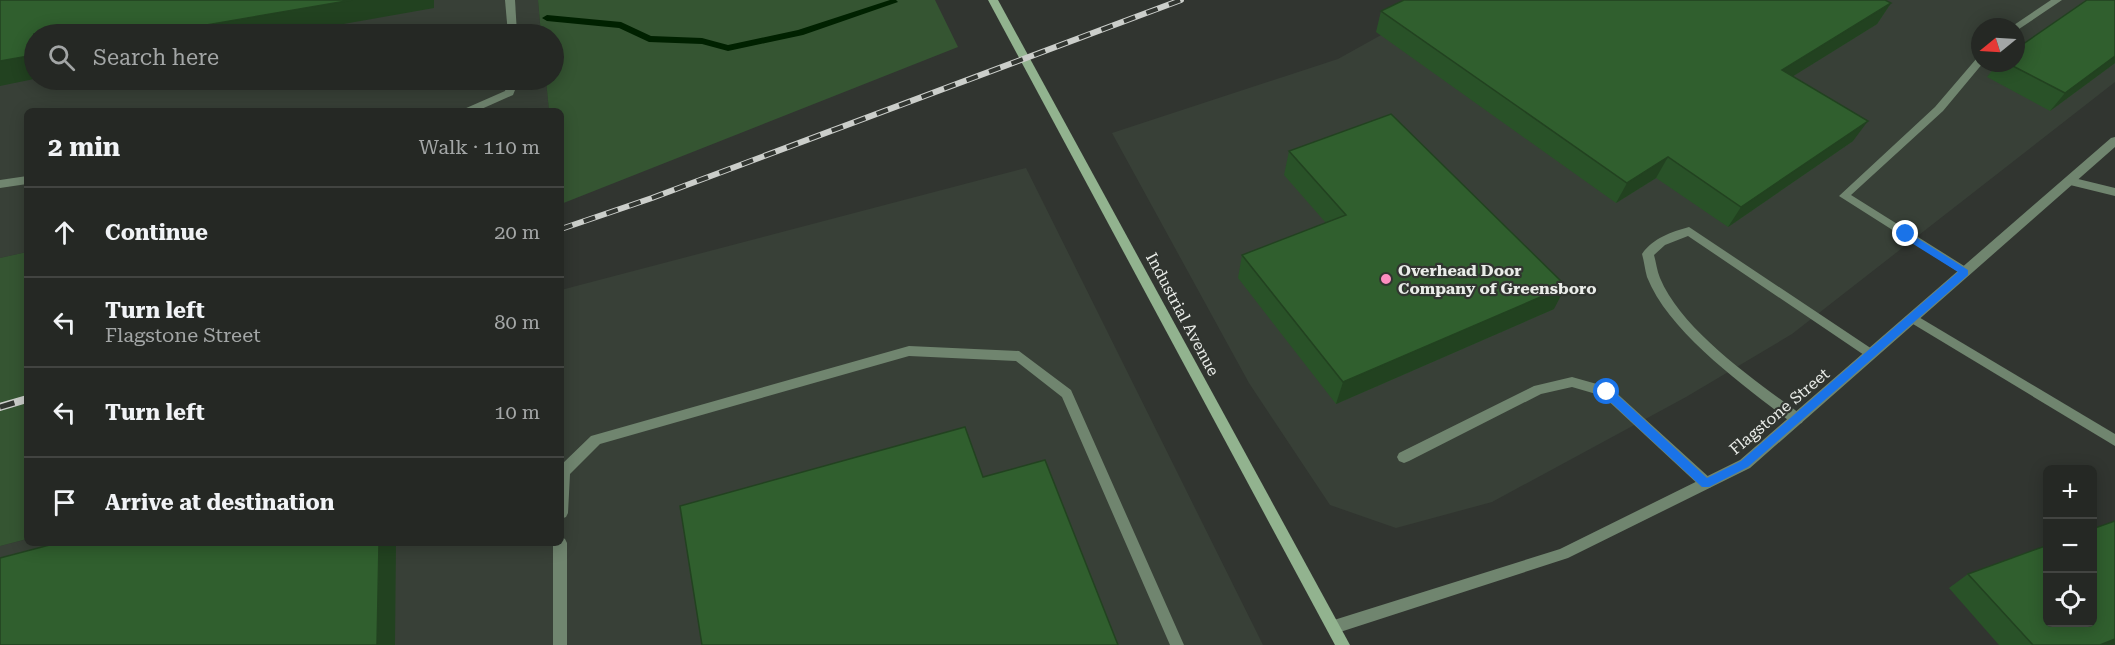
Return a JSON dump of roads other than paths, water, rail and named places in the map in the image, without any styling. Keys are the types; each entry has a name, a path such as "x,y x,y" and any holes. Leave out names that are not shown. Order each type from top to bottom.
{"main road":[{"name":"Industrial Avenue","path":"993,0 1343,645"}],"street":[{"path":"510,0 512,24"},
{"path":"2025,21 2057,0"},
{"path":"1965,272 1844,196 1938,109 1971,70"},
{"path":"475,108 509,93 510,90"},
{"name":"Flagstone Street","path":"1334,627 1563,554 1745,464 2115,141"},
{"path":"0,184 24,180"},
{"path":"2070,181 2115,192"},
{"path":"1797,419 1713,353 1656,286 1648,269 1648,254 1661,242 1689,231 1871,354"},
{"path":"1912,318 2115,441"},
{"path":"564,471 596,440 909,351 1019,356 1067,394 1177,645"},
{"path":"1404,457 1538,390 1572,382 1607,392 1706,483"},
{"path":"560,546 560,645"}],"waterway":[{"path":"547,18 621,25 649,39 702,41 728,48 800,33 893,2"}],"railway":[{"path":"564,228 652,198 1181,0"},
{"path":"0,407 24,400"}],"place":[{"name":"Overhead Door Company of Greensboro","path":"1386,279"}]}
